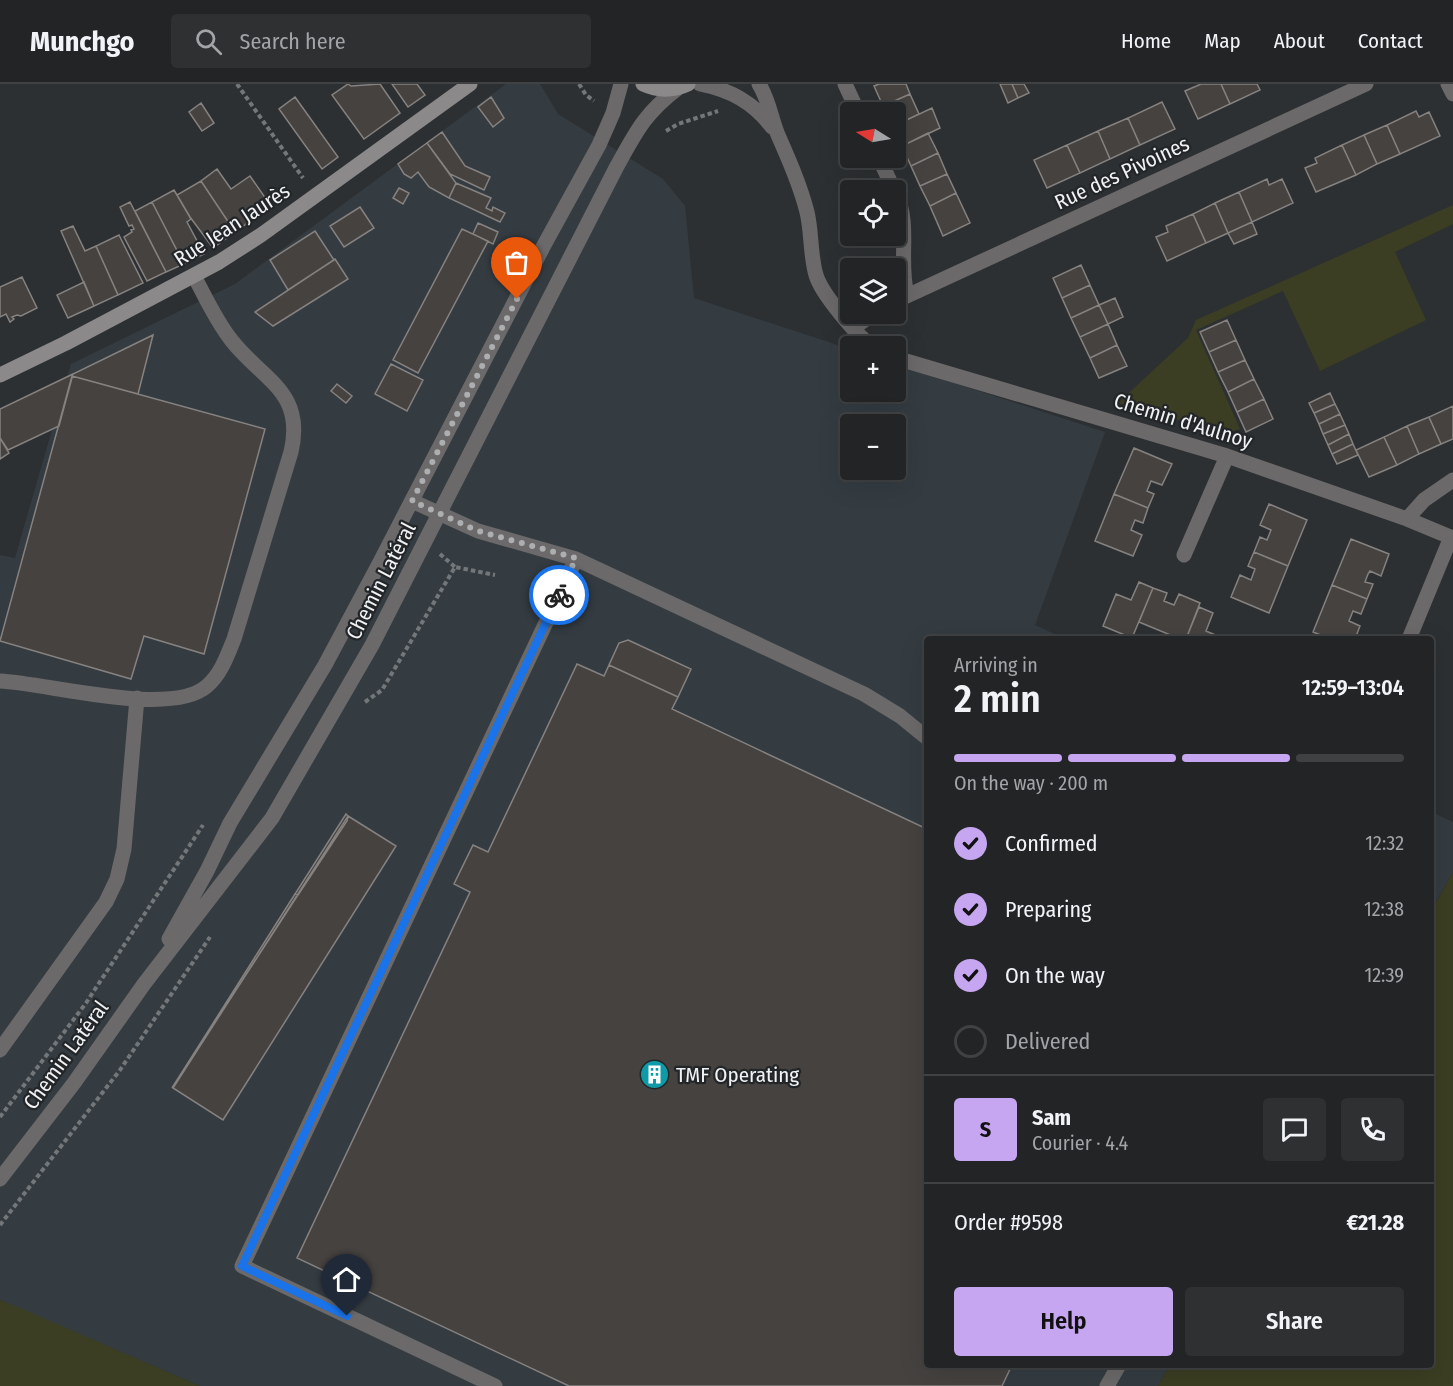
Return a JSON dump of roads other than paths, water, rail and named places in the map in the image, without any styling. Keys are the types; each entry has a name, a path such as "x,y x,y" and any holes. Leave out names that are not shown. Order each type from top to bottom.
{"main road":[{"name":"Rue Jean Jaurès","path":"0,375 194,276 261,235 470,84"},
{"path":"643,84 659,89 683,86"}],"street":[{"name":"Chemin Latéral","path":"144,984 199,887 237,810 325,665 412,501 543,247 595,153 613,113 621,84"},
{"path":"700,84 727,91 745,100 763,115 777,134"},
{"path":"759,84 766,97 777,134 793,168 807,212 817,278 830,299 861,336"},
{"path":"845,84 853,102"},
{"path":"1448,84 1453,94"},
{"name":"Rue des Pivoines","path":"906,296 1360,85"},
{"name":"Chemin Latéral","path":"0,1179 74,1083 144,984 272,818 367,655 645,117 683,86"},
{"path":"0,681 34,683 118,698 177,697 198,692 206,687 222,668 234,639 294,439 295,425 290,405 284,396 227,334 194,276"},
{"path":"853,328 859,324"},
{"name":"Chemin d'Aulnoy","path":"906,361 1227,456 1452,537"},
{"path":"1184,555 1227,456"},
{"path":"1407,519 1424,500 1453,480"},
{"path":"412,501 478,531 576,558 864,694 900,716 924,736"},
{"path":"1410,636 1452,537"},
{"path":"495,1386 242,1266 576,558"},
{"path":"0,1050 106,902 117,879 124,849 137,698"},
{"path":"1107,1386 1117,1368"}],"place":[{"name":"TMF Operating","path":"655,1075"}]}
